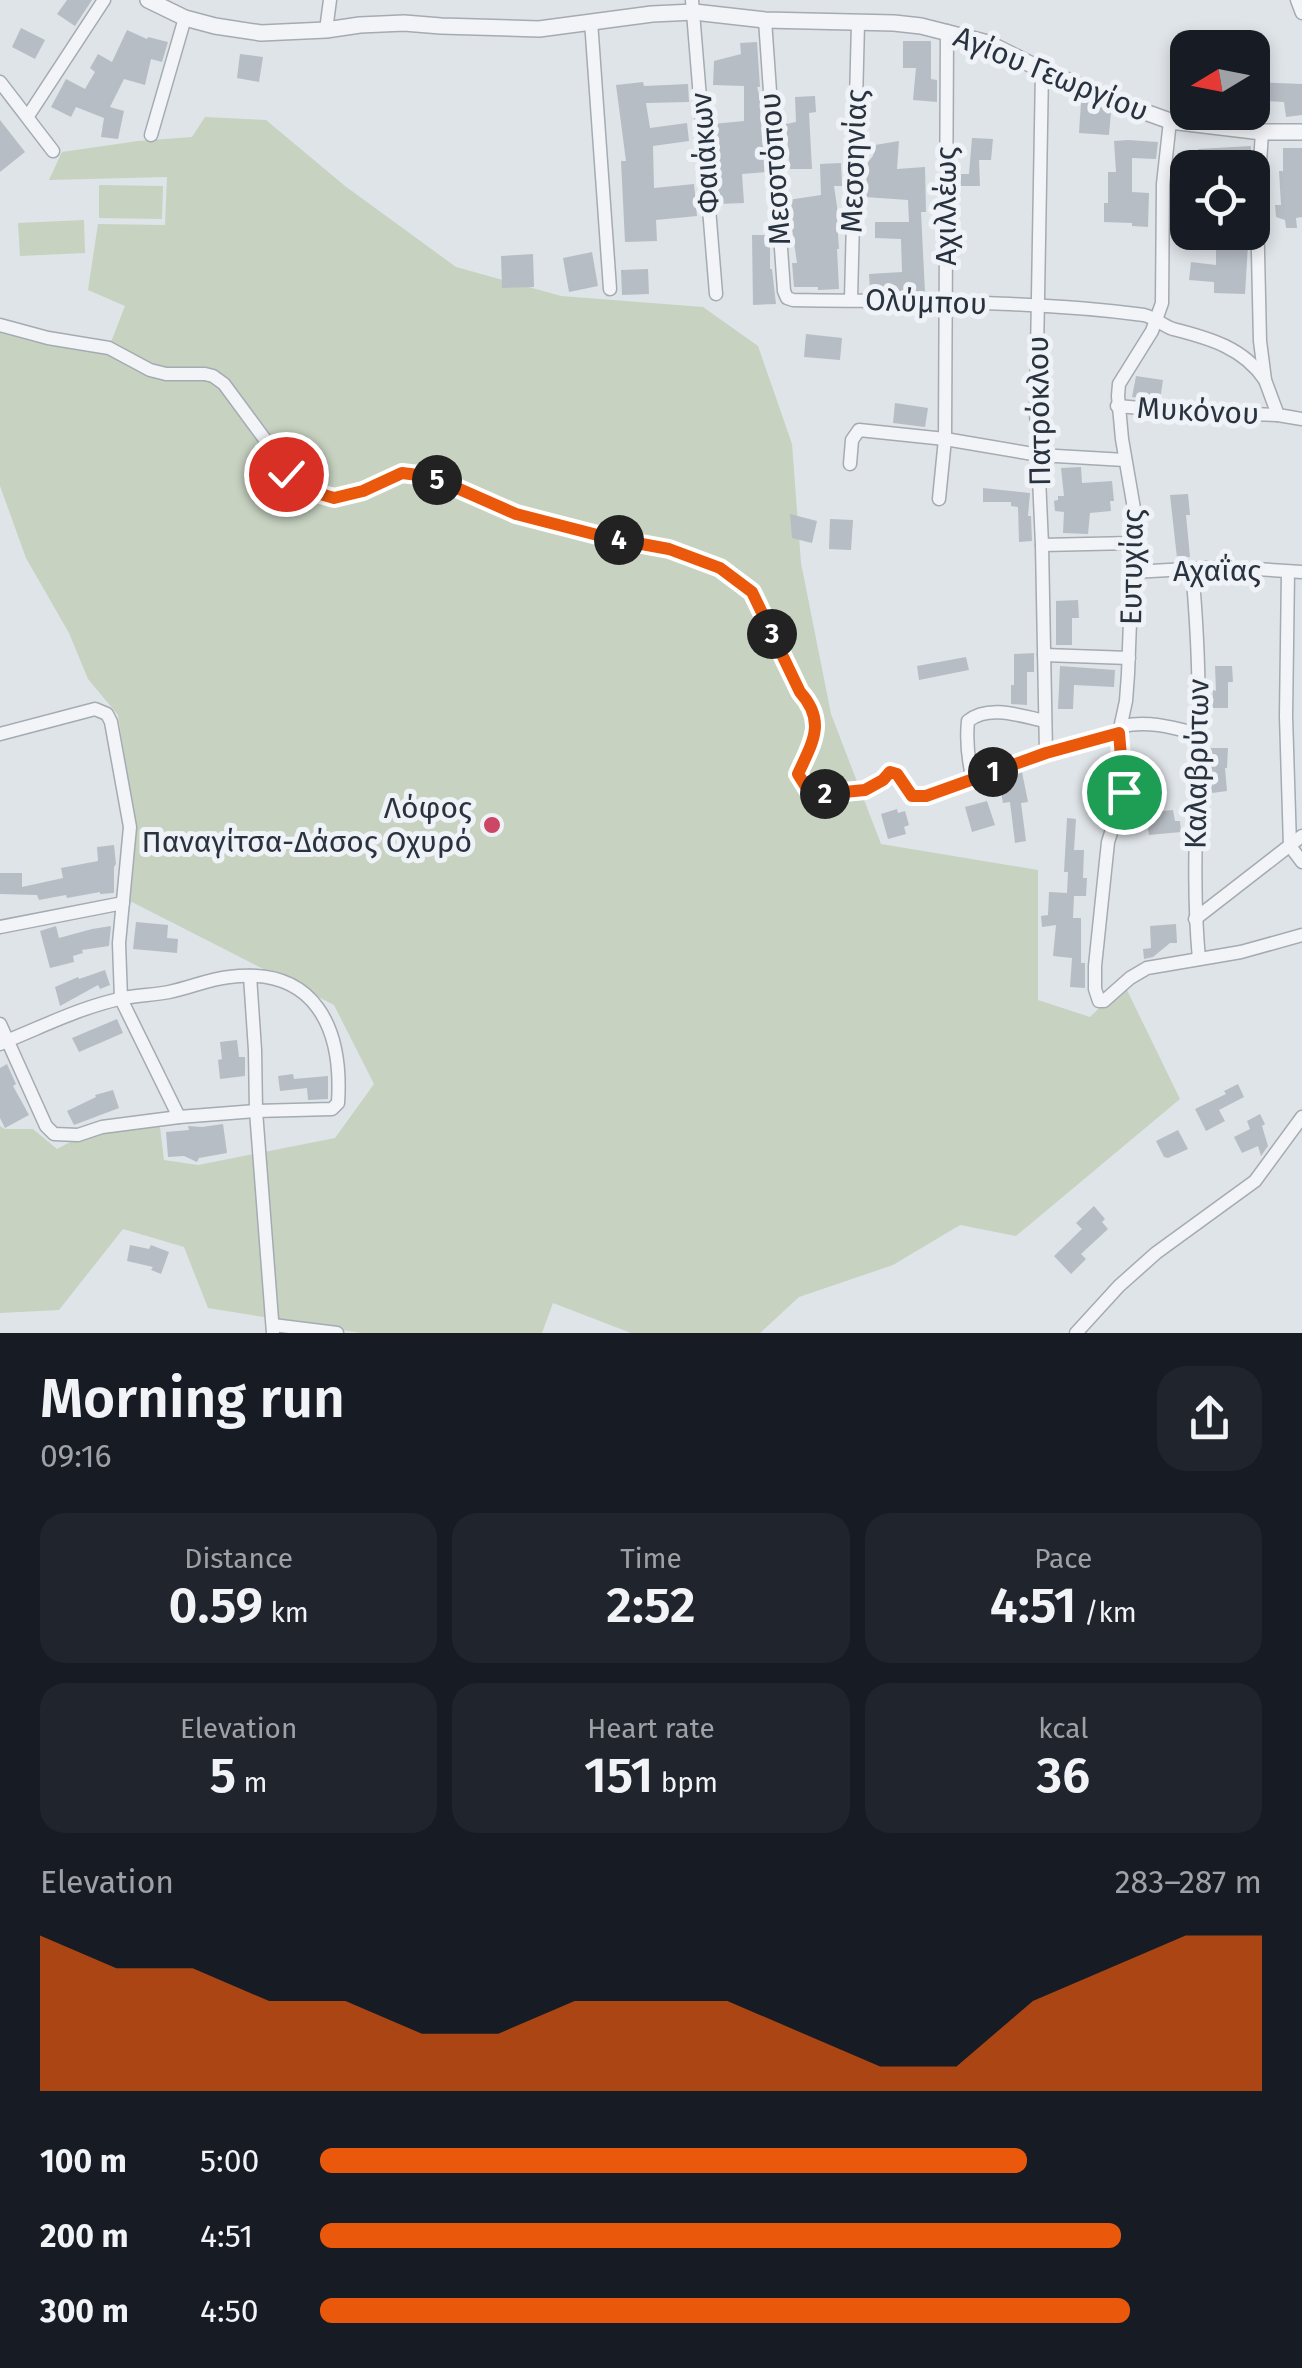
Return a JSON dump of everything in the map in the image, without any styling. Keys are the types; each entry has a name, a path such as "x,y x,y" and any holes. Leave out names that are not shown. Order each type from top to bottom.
{"street":[{"path":"28,116 104,0"},
{"name":"Αγίου Γεωργίου","path":"148,0 185,18 262,33 404,22 539,28 693,6 765,20 894,23 988,43 1042,70 1170,120"},
{"path":"326,30 330,0"},
{"path":"1297,0 1302,14"},
{"name":"Φαιάκων","path":"693,6 716,294"},
{"path":"151,134 185,18"},
{"name":"Μεσοτόπου","path":"765,20 784,292 790,300 806,301"},
{"path":"591,21 610,289"},
{"name":"Μεσσηνίας","path":"850,299 858,22"},
{"name":"Αχιλλέως","path":"939,499 944,439 947,32"},
{"name":"Πατρόκλου","path":"1042,70 1036,410 1046,753"},
{"path":"0,82 53,151"},
{"name":"Ευτυχίας","path":"1170,120 1163,184 1162,303 1119,384 1117,406 1135,507 1133,572 1126,701 1119,733 1124,792 1108,842 1095,966 1097,1000 1104,1000 1148,968 1199,959"},
{"name":"Αγίου Γεωργίου","path":"1247,130 1302,132"},
{"path":"1262,132 1257,209 1260,341 1266,380 1278,415"},
{"name":"Ολύμπου","path":"806,301 1037,306 1144,315 1157,318 1164,326 1232,349 1249,359 1266,380"},
{"path":"0,325 109,348 150,370 166,374 213,376 224,384 286,474 297,487 311,493 334,498 363,491 402,473 418,475 516,514 669,549 720,568 752,592 800,692 812,707 817,733 798,774 808,790 824,794 858,792 875,785 890,772 897,774 918,798 1046,753 1119,733 1123,726 1139,723 1198,734"},
{"name":"Μυκόνου","path":"1117,406 1302,419"},
{"path":"850,464 852,440 859,430 1039,455 1125,460"},
{"path":"1042,544 1133,543"},
{"name":"Αχαΐας","path":"1133,572 1222,566 1295,572"},
{"name":"Καλαβρύτων","path":"1192,568 1198,648 1195,833 1199,959"},
{"path":"1295,572 1286,716 1296,841 1302,862"},
{"path":"1044,655 1129,658"},
{"path":"0,734 94,709 107,714 114,731 130,827 120,944 121,999 179,1117"},
{"path":"973,780 968,721 992,712 1045,721"},
{"path":"1196,919 1296,841"},
{"path":"0,927 123,903"},
{"path":"1199,959 1302,936"},
{"path":"0,1024 4,1042 46,1126 54,1134 78,1135 179,1117 332,1109 338,1103 337,1064 330,1030 315,1002 294,987 264,977 228,976 170,992 121,999 4,1042"},
{"path":"250,976 273,1329 337,1333"},
{"path":"1076,1333 1119,1286 1156,1254 1255,1181 1302,1117"}],"green space":[{"path":"205,117 266,120 345,186 456,267 561,296 703,307 758,346 792,444 801,563 831,714 881,844 1038,870 1038,1000 1090,1017 1124,984 1180,1099 1016,1236 960,1225 893,1265 799,1297 760,1333 631,1333 553,1303 542,1333 361,1333 208,1308 184,1247 123,1229 59,1310 0,1313 0,1126 33,1129 57,1149 91,1131 160,1127 164,1160 198,1165 335,1138 374,1084 334,1005 128,900 135,826 118,715 88,679 69,633 26,558 0,486 0,320 109,347 125,306 88,290 98,224 165,225 167,177 49,180 62,152 192,137"},
{"path":"99,185 163,186 162,219 99,218"},
{"path":"84,220 85,253 20,256 18,223"}],"building":[{"path":"67,0 92,0 75,26 57,14"},
{"path":"21,28 45,40 35,59 12,47"},
{"path":"127,30 147,39 168,42 162,62 151,59 145,85 124,79 110,107 124,111 118,139 101,137 104,118 76,107 71,117 51,107 66,79 85,89 95,72 90,68 98,54 112,62"},
{"path":"903,41 931,41 931,79 937,80 937,102 913,100 916,68 903,68"},
{"path":"757,42 757,87 766,172 742,174 744,203 719,204 713,124 744,121 744,86 713,85 714,61 741,54 740,43"},
{"path":"240,54 263,57 259,82 237,78"},
{"path":"643,82 644,86 688,84 689,102 646,103 650,128 687,123 689,141 653,146 654,188 694,184 697,216 656,220 657,241 625,242 621,161 626,161 616,85"},
{"path":"1270,83 1302,84 1302,115 1286,117 1284,102 1270,101"},
{"path":"815,96 816,112 809,113 812,169 790,169 786,124 796,122 795,97"},
{"path":"1081,102 1111,111 1109,135 1079,133"},
{"path":"0,120 25,152 0,172"},
{"path":"972,138 993,139 991,160 979,160 980,186 961,186 961,174 969,174"},
{"path":"899,141 897,169 925,167 926,212 921,212 925,292 870,291 869,274 902,272 901,239 875,238 875,222 909,222 908,200 865,197 868,162 875,145"},
{"path":"1114,141 1158,142 1156,159 1132,158 1132,192 1149,193 1148,227 1104,222 1108,172 1116,172"},
{"path":"1251,146 1251,150 1198,149"},
{"path":"1283,148 1302,148 1302,217 1296,218 1297,228 1286,228 1285,220 1276,217 1275,205 1281,205 1279,171 1283,171"},
{"path":"841,163 842,186 834,186 839,220 839,289 794,287 792,263 797,263 788,200 821,195 820,164"},
{"path":"752,235 770,235 776,304 753,305"},
{"path":"1216,250 1248,250 1245,294 1214,293 1214,282 1189,280 1191,262 1216,265"},
{"path":"592,252 598,286 569,292 563,258"},
{"path":"533,254 534,287 502,288 501,256"},
{"path":"648,269 649,294 622,295 621,270"},
{"path":"806,334 842,338 840,360 804,357"},
{"path":"1136,376 1163,380 1160,400 1132,397"},
{"path":"895,403 928,408 925,427 893,423"},
{"path":"1081,467 1082,483 1112,481 1114,501 1110,501 1111,511 1090,513 1088,534 1063,533 1064,512 1055,511 1054,501 1064,496 1061,468"},
{"path":"983,488 1030,493 1032,541 1019,542 1018,507 1011,506 1011,502 983,502"},
{"path":"1188,494 1190,557 1177,558 1170,495"},
{"path":"790,514 817,521 812,543 792,538"},
{"path":"830,519 853,520 851,550 829,549"},
{"path":"1078,600 1079,618 1072,618 1072,645 1056,645 1056,601"},
{"path":"1034,653 1034,672 1027,672 1027,705 1011,704 1014,654"},
{"path":"966,657 969,670 919,680 917,666"},
{"path":"1060,666 1115,670 1114,687 1074,685 1073,709 1058,709"},
{"path":"1215,666 1232,666 1228,708 1212,708"},
{"path":"1209,748 1228,748 1227,791 1212,793"},
{"path":"1022,772 1028,802 1021,803 1026,841 1015,843 1010,802 1003,803 999,781"},
{"path":"1138,783 1154,783 1154,812 1173,810 1181,832 1149,835 1146,816 1132,816"},
{"path":"987,801 995,825 972,832 965,807"},
{"path":"897,809 898,813 905,811 909,825 904,827 906,834 888,839 881,814"},
{"path":"1067,818 1076,819 1074,850 1084,850 1083,878 1087,878 1086,896 1074,896 1073,918 1081,918 1085,988 1070,987 1072,958 1053,956 1056,925 1042,927 1041,916 1048,915 1049,892 1067,893"},
{"path":"114,845 114,893 39,900 37,895 0,894 0,873 22,873 22,887 63,878 61,868 98,861 97,847"},
{"path":"136,922 168,925 167,938 178,939 177,953 133,949"},
{"path":"1176,924 1177,943 1170,943 1153,957 1144,959 1143,949 1151,948 1150,926"},
{"path":"56,926 59,938 111,926 109,946 82,950 83,953 73,956 74,962 50,968 40,931"},
{"path":"105,970 110,985 100,989 98,985 60,1006 55,987"},
{"path":"117,1019 123,1033 79,1052 72,1038"},
{"path":"237,1040 239,1057 245,1057 245,1076 220,1079 220,1042"},
{"path":"7,1064 16,1084 13,1086 29,1115 5,1128 0,1118 0,1068"},
{"path":"293,1074 294,1079 328,1076 328,1099 308,1100 307,1088 280,1091 278,1076"},
{"path":"1238,1084 1244,1097 1219,1110 1225,1121 1206,1131 1195,1109"},
{"path":"113,1090 119,1108 74,1125 67,1111"},
{"path":"1260,1114 1268,1146 1261,1156 1258,1146 1242,1153 1234,1137 1250,1129 1247,1121"},
{"path":"223,1124 227,1153 199,1158 197,1162 184,1156 168,1157 166,1132"},
{"path":"1178,1130 1188,1149 1164,1157 1156,1141"},
{"path":"1094,1206 1108,1229 1081,1254 1086,1259 1071,1274 1054,1256 1082,1229 1076,1223"},
{"path":"130,1245 149,1249 151,1245 169,1252 161,1274 151,1270 153,1267 127,1261"}],"place":[{"name":"Λόφος Παναγίτσα-Δάσος Οχυρό","path":"492,825"}],"route":[{"path":"286,474 297,487 334,498 363,491 402,473 418,475 516,514 669,549 720,568 752,592 800,692 812,707 817,733 798,774 804,787 815,794 858,792 894,772 912,796 918,798 1046,753 1119,733 1124,792"}]}
